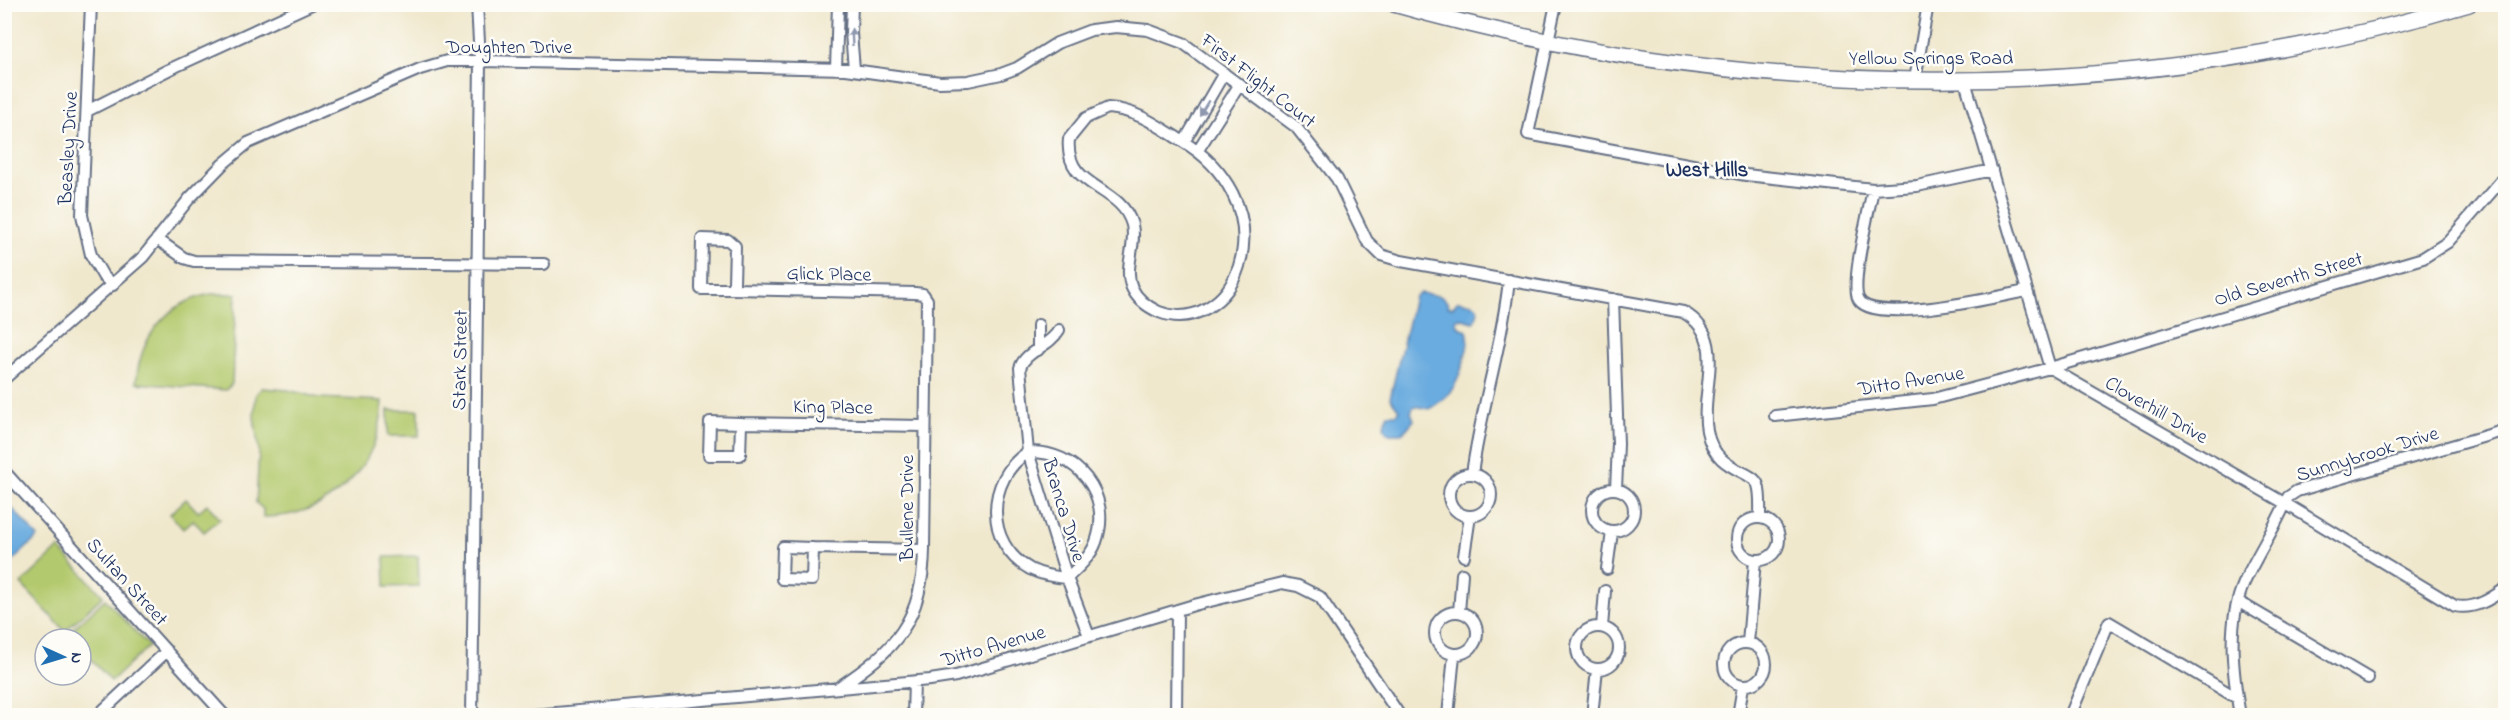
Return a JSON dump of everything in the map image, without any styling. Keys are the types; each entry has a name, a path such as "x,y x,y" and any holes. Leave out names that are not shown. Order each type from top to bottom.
{"main road":[{"name":"Yellow Springs Road","path":"1394,4 1549,42 1630,57 1730,70 1965,81 2157,68 2289,47 2469,4"}],"street":[{"name":"Beasley Drive","path":"91,4 83,226 91,255 103,276 113,285"},
{"path":"87,111 168,70 312,4"},
{"name":"Stark Street","path":"472,716 480,61 477,4"},
{"path":"838,4 846,69"},
{"path":"846,69 852,4"},
{"path":"1556,4 1528,134 1746,175 1873,189 1917,186 1992,170"},
{"path":"1915,80 1928,4"},
{"name":"First Flight Court","path":"846,69 940,82 968,81 1017,68 1057,43 1079,34 1116,27 1148,30 1183,43 1296,127 1325,161 1374,250 1401,261 1683,312 1700,326 1711,354 1706,426 1712,447 1727,465 1755,480 1758,485 1760,517"},
{"name":"Doughten Drive","path":"4,380 143,257 223,164 248,143 420,69 447,61 480,61 846,69"},
{"path":"1184,142 1224,73"},
{"path":"1965,81 2050,368"},
{"path":"1198,150 1240,84"},
{"path":"1108,108 1124,109 1141,116 1198,150 1220,173 1240,212 1244,237 1242,257 1233,283 1219,301 1201,312 1185,316 1169,316 1140,300 1132,288 1129,277 1132,226 1125,210 1115,200 1081,177 1074,168 1068,146 1069,139 1086,118 1108,108"},
{"name":"Old Seventh Street","path":"2050,368 2423,258 2436,252 2461,229 2505,175"},
{"path":"1873,189 1859,265 1857,296 1861,304 1866,307 1894,309 1944,309 2026,291"},
{"path":"157,239 184,258 194,261 544,264"},
{"name":"Glick Place","path":"731,289 734,283 735,246 728,240 702,239 701,289 915,293 925,296"},
{"path":"1472,474 1477,435 1506,314 1509,280"},
{"name":"Bullene Drive","path":"839,687 873,664 895,642 909,621 924,574 925,296"},
{"path":"1613,299 1618,444 1616,489"},
{"path":"1038,325 1038,350"},
{"name":"Branca Drive","path":"1059,330 1053,339 1022,360 1020,368 1028,452 1067,578 1089,636"},
{"name":"Ditto Avenue","path":"1775,416 1933,399 2050,368"},
{"name":"Cloverhill Drive","path":"2050,368 2286,504 2455,606 2482,603 2505,588"},
{"name":"King Place","path":"741,423 925,426"},
{"name":"Sunnybrook Drive","path":"2240,716 2234,629 2239,602 2243,585 2288,497 2297,491 2505,430"},
{"name":"Branca Drive","path":"1028,452 1039,452 1067,460 1082,471 1092,485 1099,503 1101,519 1096,545 1081,565 1067,578 1049,576 1022,564 1002,538 996,522 995,506 999,487 1018,459 1028,452"},
{"name":"Sultan Street","path":"4,471 225,716"},
{"path":"1472,474 1482,478 1489,486 1491,496 1488,506 1480,513 1470,516 1455,509 1449,494 1456,479 1472,474"},
{"path":"1616,489 1626,493 1633,502 1635,513 1631,523 1622,530 1612,532 1597,524 1592,508 1600,494 1616,489"},
{"path":"1464,556 1470,516"},
{"path":"1760,517 1774,525 1779,541 1771,555 1755,560 1741,552 1736,536 1744,522 1760,517"},
{"path":"1607,568 1612,532"},
{"path":"813,548 924,550"},
{"path":"1748,643 1755,560"},
{"path":"1459,612 1462,574"},
{"name":"Ditto Avenue","path":"522,716 914,682 956,676 1177,610 1282,583 1309,590 1328,606 1400,716"},
{"path":"1602,627 1605,591"},
{"path":"2239,602 2368,678"},
{"path":"1176,716 1177,610"},
{"path":"1459,612 1469,616 1476,625 1477,636 1473,646 1465,653 1454,655 1443,651 1436,642 1434,631 1438,620 1448,613 1459,612"},
{"path":"2070,716 2109,622 2237,698"},
{"path":"1594,627 1602,627 1615,635 1619,650 1611,664 1597,669 1583,663 1577,649 1581,635 1594,627"},
{"path":"1748,643 1762,651 1767,667 1758,681 1743,686 1728,678 1724,662 1732,647 1748,643"},
{"path":"97,716 167,651"},
{"path":"1448,716 1454,655"},
{"path":"873,664 883,684"},
{"path":"1592,716 1597,669"},
{"path":"913,716 914,682"},
{"path":"1738,716 1743,686"}],"green space":[{"path":"211,294 236,294 232,384 226,390 136,383 143,351 158,325 180,305"},
{"path":"262,388 288,390 319,398 383,401 372,447 361,467 347,484 330,498 288,515 263,517 263,509 256,503 259,451 254,417 256,394"},
{"path":"388,410 419,410 419,436 388,436"},
{"path":"186,499 198,512 207,504 220,519 204,532 193,520 183,529 170,514"},
{"path":"59,548 103,596 69,627 61,627 21,584"},
{"path":"418,556 419,586 385,587 384,557"},
{"path":"105,599 149,646 111,681 93,662 93,627 75,627"}],"water":[{"path":"1420,293 1440,296 1447,302 1448,307 1453,307 1458,301 1472,303 1477,307 1477,315 1474,322 1459,318 1456,320 1458,326 1467,331 1468,344 1461,371 1451,391 1429,409 1414,406 1411,412 1414,420 1403,433 1389,433 1385,430 1388,414 1396,414 1399,410 1390,398 1414,297"},
{"path":"10,506 38,537 7,566 4,563 5,511"}],"district":[{"name":"West Hills","path":"1707,169"}]}
